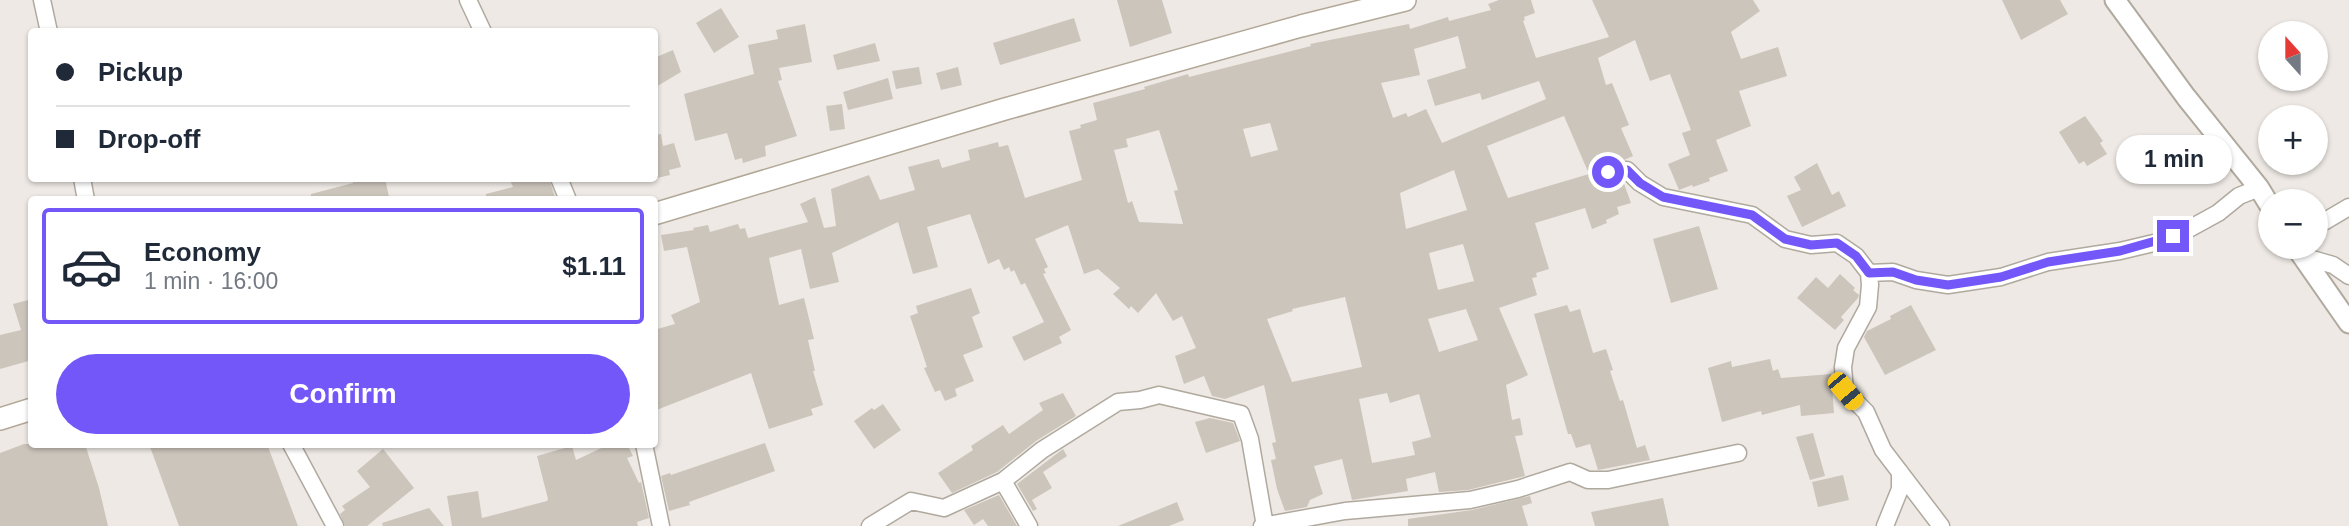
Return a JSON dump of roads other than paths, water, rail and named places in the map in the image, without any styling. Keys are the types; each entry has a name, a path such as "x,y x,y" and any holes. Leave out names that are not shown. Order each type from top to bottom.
{"main road":[{"path":"658,213 1018,105 1301,26 1405,0"},
{"path":"0,419 28,410"}],"street":[{"path":"43,0 48,28"},
{"path":"468,0 482,28"},
{"path":"1869,273 1893,272 1916,280 1948,285 2001,277 2048,262 2158,242 2187,230 2218,213 2239,196 2259,188 2186,97 2116,0"},
{"path":"1608,172 1627,170 1640,183 1663,197 1752,215 1785,239 1811,245 1837,243 1856,256 1869,273 1868,307 1846,348 1843,367 1845,391 1866,412 1883,450 1941,526"},
{"path":"2328,219 2349,207"},
{"path":"2305,259 2349,323"},
{"path":"2318,259 2349,276"},
{"path":"870,526 911,501 944,508 1003,481 1042,450 1118,402 1159,396 1241,414 1250,439 1264,526 1345,511 1470,500 1518,489 1570,472 1588,480 1608,480 1738,453"},
{"path":"293,448 335,526"},
{"path":"645,448 661,526"},
{"path":"1885,526 1900,489 1900,472"},
{"path":"1003,481 1029,526"}]}
